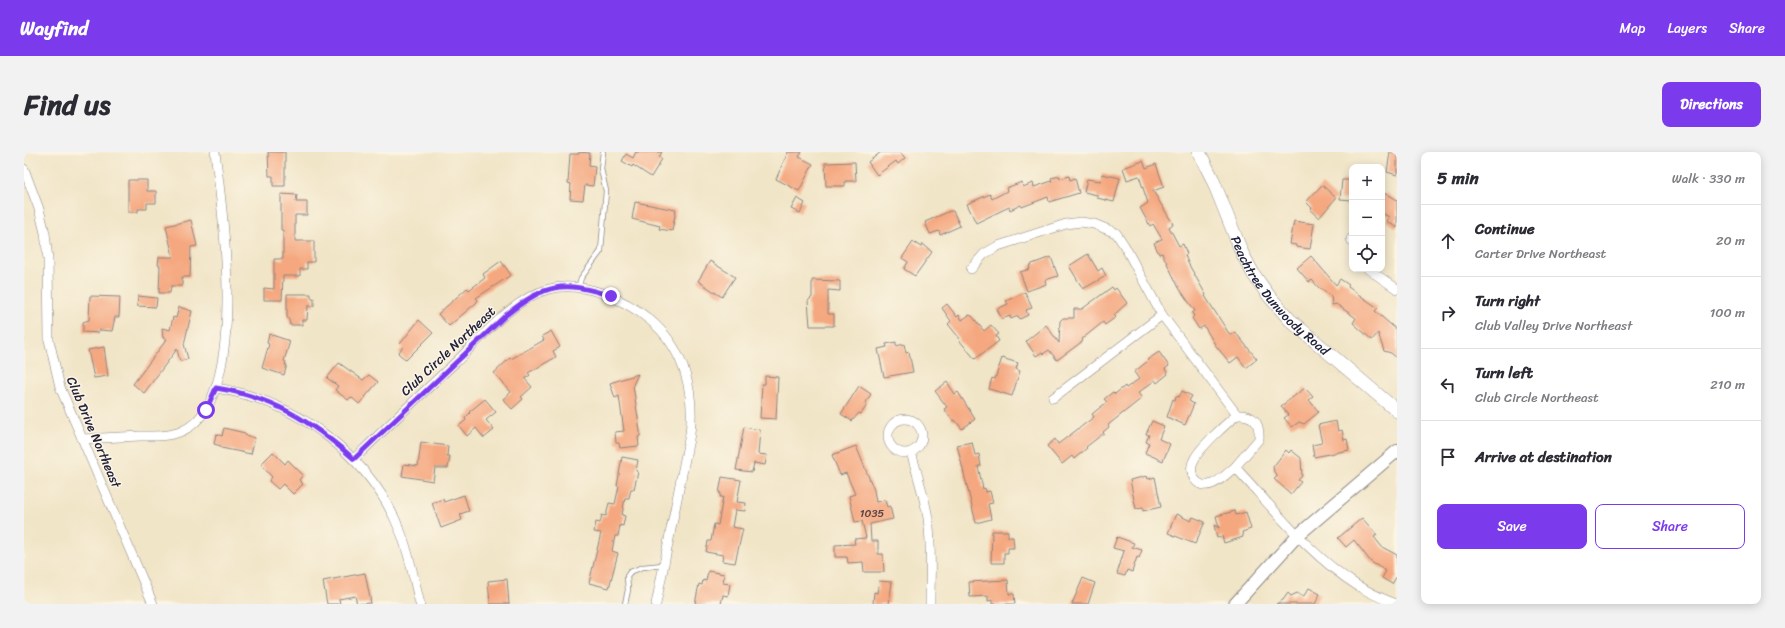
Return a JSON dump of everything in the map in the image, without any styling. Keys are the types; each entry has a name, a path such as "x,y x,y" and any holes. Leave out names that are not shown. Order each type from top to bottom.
{"main road":[{"name":"Peachtree Dunwoody Road","path":"1199,152 1212,178 1242,253 1254,275 1269,296 1290,320 1397,411"}],"street":[{"path":"82,439 166,435 181,432 201,417 216,388 223,354 228,279 215,152"},
{"name":"Club Drive Northeast","path":"24,169 39,209 45,233 48,259 49,340 56,374 60,387 153,604"},
{"path":"971,269 984,254 1008,242 1066,224 1081,222 1094,224 1116,233 1162,315 1237,415"},
{"path":"1372,272 1397,289"},
{"name":"Club Circle Northeast","path":"354,459 521,302 538,292 550,288 578,288 611,296 639,311 651,321 670,343 686,373 691,399 691,421 656,604"},
{"path":"1053,398 1162,315"},
{"path":"216,388 242,393 268,401 285,409 327,435 354,459 380,493 401,532 409,554 420,604"},
{"path":"1245,414 1255,420 1259,432 1259,439 1235,467 1212,484 1204,485 1197,482 1192,476 1190,468 1194,458 1228,422 1237,415 1245,414"},
{"path":"1235,604 1297,536 1397,450"},
{"path":"910,452 923,494 928,518 930,543 930,604"},
{"path":"1235,467 1297,536 1334,570 1376,596 1397,604"}],"lane":[{"path":"578,288 581,278 601,251 606,191 601,169 603,152"},
{"path":"625,604 628,590 627,576 630,572 644,567 663,565"}],"building":[{"path":"268,152 285,152 285,186 273,186 273,176 269,176"},
{"path":"579,152 590,153 589,166 595,167 593,186 585,185 583,200 570,199 571,184 568,183 570,154 579,154"},
{"path":"636,152 662,152 659,157 662,159 651,177 633,165 632,167 622,161 626,154 633,158"},
{"path":"788,152 802,152 799,157 813,164 799,191 776,179"},
{"path":"881,152 900,152 905,158 898,164 896,161 877,175 868,162"},
{"path":"1390,152 1397,152 1397,175 1387,172"},
{"path":"1143,161 1146,168 1156,164 1164,187 1153,191 1173,224 1169,227 1179,246 1183,244 1187,254 1185,255 1188,263 1206,295 1205,296 1230,335 1235,332 1257,359 1246,368 1238,357 1230,363 1216,346 1204,326 1199,329 1192,318 1194,316 1192,313 1195,311 1179,288 1162,253 1159,254 1154,243 1162,239 1153,224 1150,226 1140,208 1148,203 1139,176 1127,180 1123,168"},
{"path":"855,162 856,181 845,181 845,186 826,186 825,163"},
{"path":"1102,174 1120,178 1114,202 1097,198 1097,195 1084,192 1087,179 1101,181"},
{"path":"1060,176 1060,179 1069,176 1070,180 1075,178 1079,193 1049,202 1048,197 1010,210 1009,207 976,223 967,204 990,194 992,199 1007,191 1006,188 1022,182 1023,187 1033,183 1034,187 1052,181 1051,178"},
{"path":"128,180 147,180 147,191 156,191 156,203 147,203 147,209 138,209 138,212 128,212"},
{"path":"1342,180 1349,180 1349,200 1340,199"},
{"path":"1322,185 1336,198 1319,218 1310,210 1312,208 1306,202"},
{"path":"1386,193 1397,200 1397,228 1386,221 1389,217 1385,215"},
{"path":"281,194 297,195 296,202 307,202 307,215 295,215 295,241 314,241 314,262 307,262 307,269 300,269 300,276 283,276 282,300 264,300 264,288 274,289 274,259 283,259"},
{"path":"797,198 805,203 800,213 791,209"},
{"path":"635,202 676,210 672,231 659,229 660,226 632,219"},
{"path":"953,211 960,226 940,235 939,231 930,234 925,222"},
{"path":"191,220 197,246 191,247 190,277 182,277 182,286 171,286 170,293 159,293 159,257 173,257 166,226"},
{"path":"1294,221 1314,224 1310,249 1296,247 1296,245 1290,244"},
{"path":"913,242 921,247 923,244 932,252 915,276 904,269 908,262 902,258"},
{"path":"1088,254 1098,271 1102,268 1106,276 1083,289 1069,266"},
{"path":"1311,256 1336,285 1340,279 1349,285 1348,287 1378,308 1375,311 1397,330 1397,358 1391,353 1384,351 1378,333 1372,340 1353,323 1356,318 1336,304 1332,305 1331,296 1319,288 1312,280 1309,282 1297,268"},
{"path":"1051,257 1058,276 1045,280 1046,284 1027,291 1020,272 1030,269 1029,266 1032,264"},
{"path":"501,261 511,275 476,298 478,300 476,303 449,326 438,314 467,288 469,290 485,278 483,274"},
{"path":"710,261 735,277 722,297 698,281"},
{"path":"812,280 840,281 840,291 828,290 828,314 834,314 834,326 810,326 808,301 812,297"},
{"path":"1112,287 1114,290 1116,288 1127,303 1114,315 1116,317 1105,325 1103,322 1082,339 1083,341 1057,360 1049,350 1036,356 1026,341 1046,325 1059,343 1060,321 1063,318 1074,318 1074,309 1082,309"},
{"path":"1025,292 1032,308 1026,310 1028,315 1020,319 1018,316 1011,319 1010,316 1002,319 997,309 1008,304 1006,301"},
{"path":"287,294 311,294 311,298 314,298 314,306 308,306 307,320 302,320 302,325 290,325 287,317"},
{"path":"90,296 120,297 119,317 115,317 112,331 99,330 98,333 83,332 83,322 89,320"},
{"path":"138,296 157,298 156,307 137,306"},
{"path":"947,304 957,317 959,315 962,320 969,315 972,316 984,331 991,325 999,334 996,336 999,341 975,359 948,324 951,321 942,308"},
{"path":"179,307 192,311 184,344 188,359 180,361 177,349 144,393 133,384 167,339 163,338 162,328 170,330 173,317 176,318"},
{"path":"419,320 433,333 406,360 398,353 403,347 400,344"},
{"path":"551,331 560,347 553,351 556,357 528,373 530,375 525,379 532,387 521,397 523,399 512,409 503,399 511,392 494,373 510,358 511,359 544,340 542,336"},
{"path":"269,334 290,341 284,361 286,362 285,365 287,365 284,375 262,368 269,344 267,343"},
{"path":"896,342 896,346 904,344 906,353 909,352 913,372 884,377 878,349 887,347 886,344"},
{"path":"104,347 108,376 94,378 88,350"},
{"path":"1159,352 1169,366 1165,369 1168,374 1157,383 1155,380 1138,393 1142,398 1108,425 1109,427 1103,432 1104,433 1086,447 1087,448 1074,459 1072,456 1062,464 1047,446 1055,439 1058,444 1094,417 1092,414 1107,402 1104,399 1113,392 1115,394 1125,386 1126,388 1139,379 1134,372 1148,361 1147,360"},
{"path":"1002,358 1018,363 1016,369 1020,371 1012,396 989,389 992,378 995,379"},
{"path":"339,363 363,380 369,375 378,382 359,404 351,397 348,400 335,390 338,386 327,378"},
{"path":"638,374 633,385 640,431 640,436 638,437 639,446 620,448 619,443 616,443 615,432 624,431 619,396 615,398 610,383"},
{"path":"765,376 778,377 776,419 760,418 762,384 765,384"},
{"path":"947,382 955,394 958,392 975,419 962,429 955,420 953,421 944,409 947,407 935,391"},
{"path":"859,386 871,394 865,404 867,405 861,414 859,413 852,421 841,414"},
{"path":"1305,388 1313,397 1309,400 1319,412 1304,424 1299,422 1292,427 1284,418 1288,415 1281,406"},
{"path":"1182,391 1192,396 1189,401 1194,404 1185,425 1167,417 1173,399 1175,400 1176,396 1179,397"},
{"path":"485,399 496,412 486,420 494,430 484,438 476,428 467,436 459,426 466,420 465,418 470,413 469,412"},
{"path":"1152,421 1164,426 1159,439 1170,444 1163,461 1145,453 1149,443 1146,442 1149,435 1146,434"},
{"path":"1336,421 1338,431 1342,430 1344,440 1347,439 1349,450 1314,457 1312,445 1322,443 1318,425"},
{"path":"744,427 760,430 758,454 767,455 765,465 754,463 752,472 736,470"},
{"path":"224,428 245,433 245,435 255,438 251,454 221,448 221,446 214,444 216,434 222,436"},
{"path":"421,442 448,446 447,456 450,456 448,468 435,468 433,481 402,476 404,464 418,466"},
{"path":"972,442 975,455 979,454 981,466 978,466 983,489 985,488 986,492 990,491 993,503 988,504 991,519 976,523 957,445"},
{"path":"856,446 874,490 876,502 885,500 887,507 890,506 893,519 870,524 871,541 878,541 878,554 883,554 884,572 864,572 863,562 848,563 847,557 835,557 835,545 855,544 854,539 866,538 862,521 855,522 849,496 855,494 846,473 840,475 832,455"},
{"path":"1286,450 1289,453 1291,450 1301,458 1302,476 1298,480 1301,482 1291,494 1274,479 1278,476 1274,472 1273,467"},
{"path":"273,452 285,464 288,460 303,475 299,480 303,484 293,494 283,484 278,489 269,481 272,477 262,466 262,463"},
{"path":"622,457 638,460 636,471 638,472 634,489 631,489 629,498 625,498 622,515 625,516 623,526 620,525 618,536 615,536 612,551 618,553 609,588 589,583 601,533 594,532 596,522 600,523 602,515 606,516 609,503 615,504 619,486 617,486"},
{"path":"1147,476 1148,479 1155,477 1161,507 1143,511 1143,508 1136,509 1130,480"},
{"path":"722,477 741,480 737,502 746,503 745,511 735,510 732,527 743,529 735,563 722,561 723,555 706,552 708,541 711,541 714,524 718,525 723,497 720,497 721,493 719,493"},
{"path":"464,495 469,511 460,514 462,520 441,528 432,503 443,499 444,502"},
{"path":"1235,511 1236,515 1246,512 1251,529 1242,532 1243,537 1224,543 1222,536 1217,538 1214,525 1219,528 1216,516"},
{"path":"1176,514 1191,521 1193,517 1205,522 1195,544 1168,533"},
{"path":"1362,518 1377,535 1374,537 1382,547 1397,555 1397,576 1392,584 1382,578 1386,571 1371,562 1354,540 1346,547 1338,538"},
{"path":"992,531 1008,531 1008,537 1013,537 1014,548 1008,548 1008,553 1004,553 1004,563 991,563"},
{"path":"1117,537 1134,543 1132,547 1142,550 1139,558 1137,557 1132,572 1127,570 1125,576 1117,574 1124,551 1113,548"},
{"path":"708,571 724,574 723,583 730,584 728,596 723,595 721,604 695,604 699,584 702,585 703,580 706,581"},
{"path":"365,573 371,603 357,604 355,596 339,599 340,604 327,604 323,581"},
{"path":"1083,578 1095,583 1088,604 1072,604"},
{"path":"507,579 509,604 490,604 488,581"},
{"path":"1008,580 1009,594 1014,594 1015,604 992,604 992,600 988,601 988,596 970,597 969,582"},
{"path":"879,581 892,582 889,604 873,604 874,592 877,593"},
{"path":"1309,588 1320,594 1315,604 1276,604 1283,600 1288,593 1291,596 1297,593 1303,597"}],"route":[{"path":"206,410 216,388 236,391 268,401 285,409 327,435 354,459 521,302 538,292 550,288 560,287 596,291 611,296"}]}
